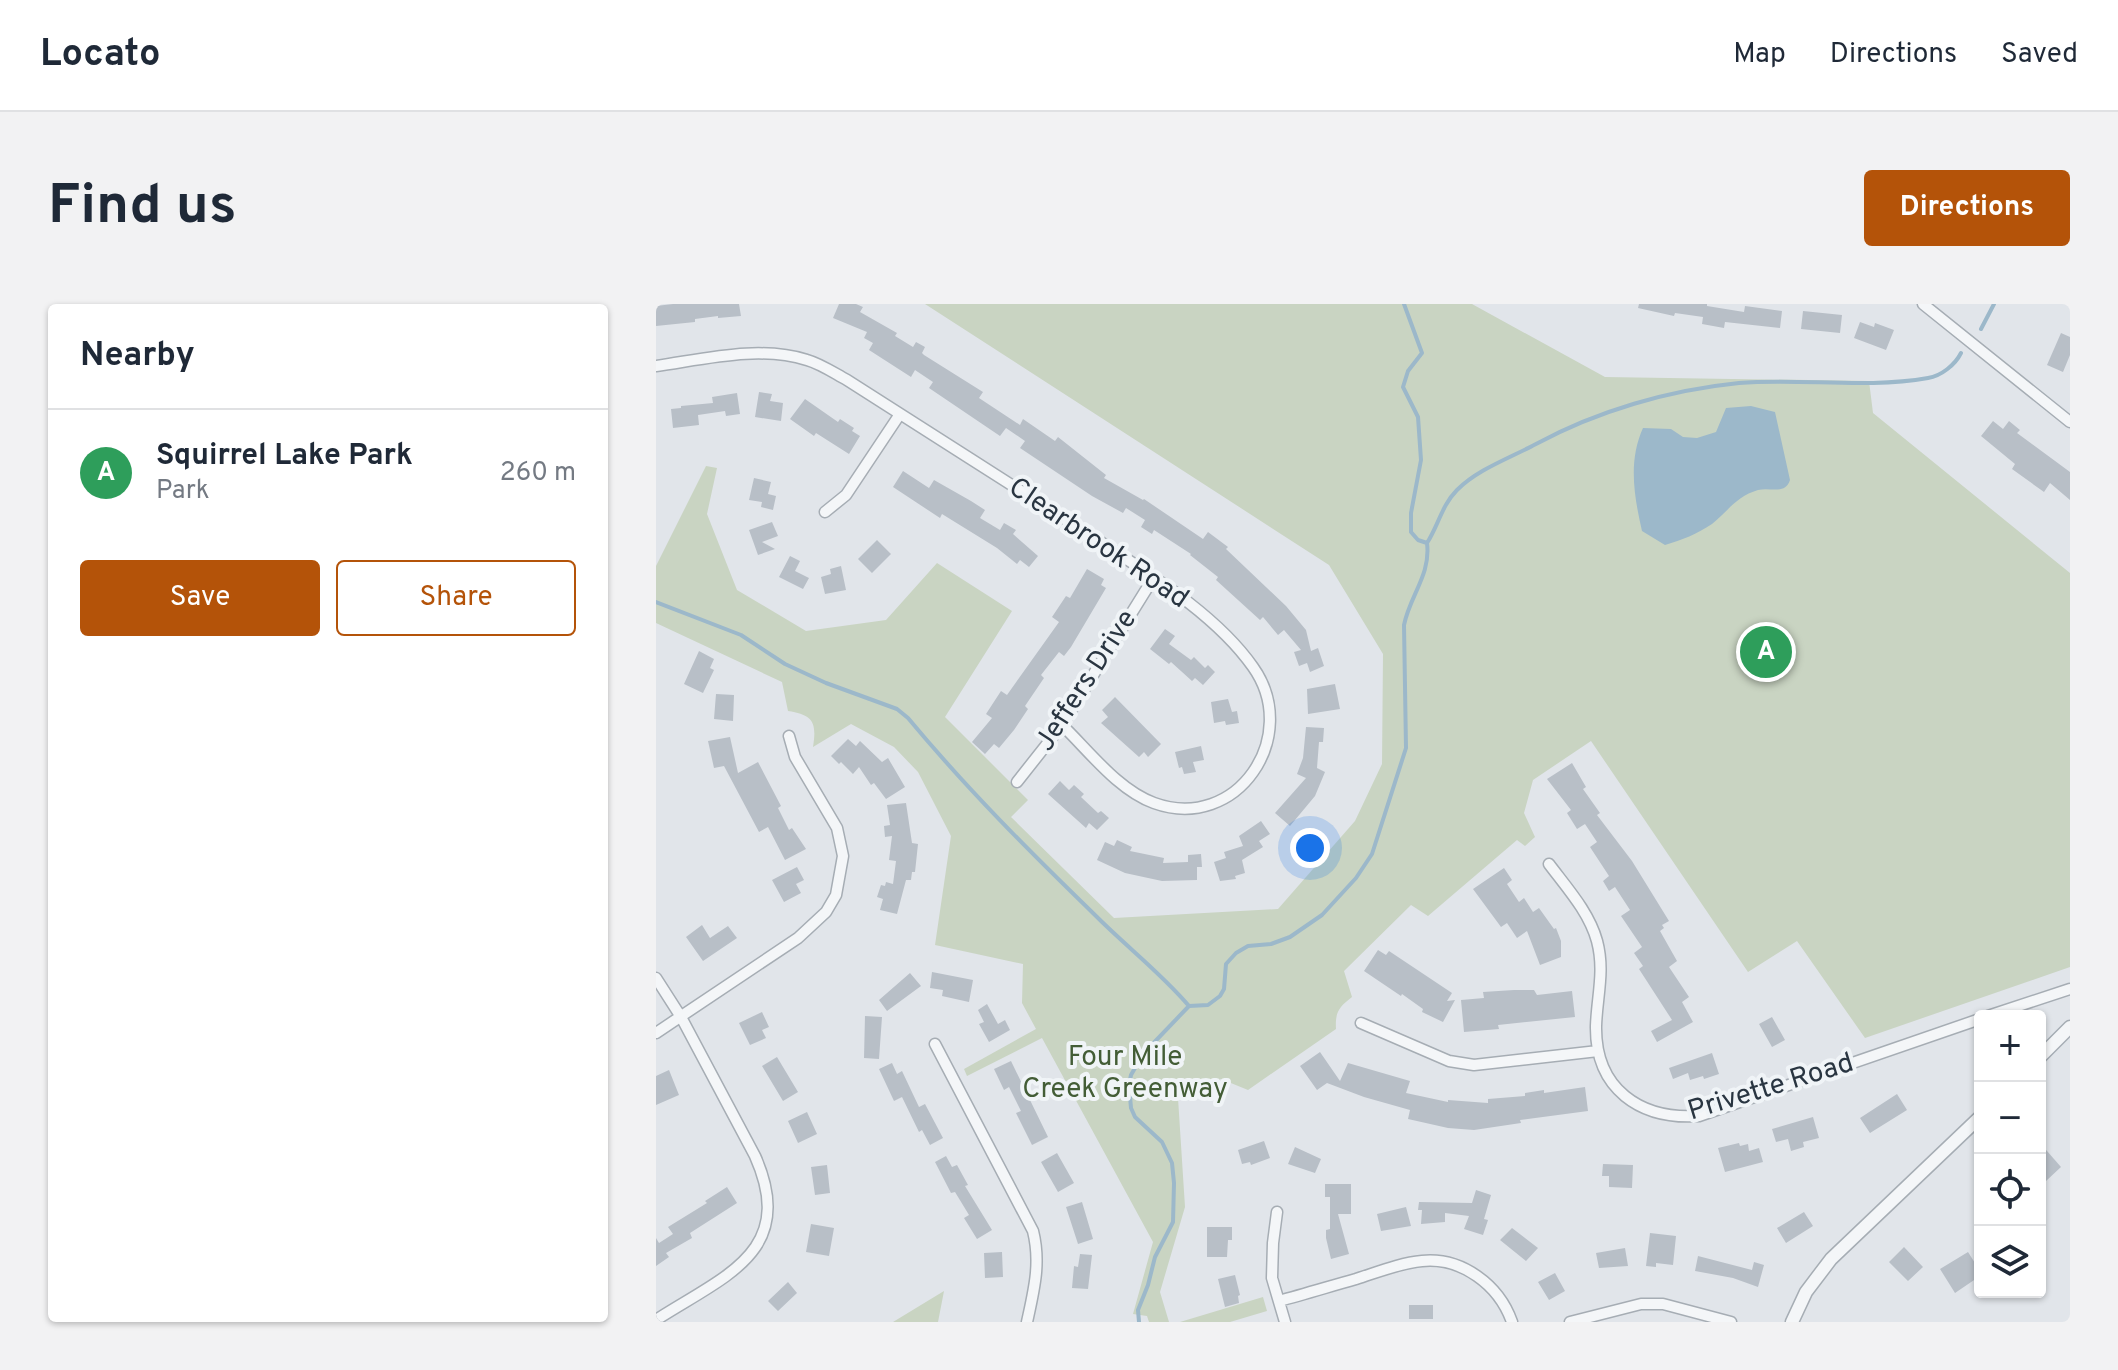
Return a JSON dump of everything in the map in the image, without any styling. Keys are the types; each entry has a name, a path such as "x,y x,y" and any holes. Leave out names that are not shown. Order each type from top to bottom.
{"street":[{"path":"1923,304 2070,422"},
{"name":"Clearbrook Road","path":"656,366 750,354 789,355 811,361 847,380 1172,589 1234,645 1253,667 1265,688 1270,708 1270,730 1258,767 1239,788 1218,801 1184,808 1165,806 1138,796 1062,725"},
{"path":"825,512 846,495 900,414"},
{"name":"Jeffers Drive","path":"1017,782 1062,725 1154,577"},
{"path":"656,1033 815,925 836,895 843,856 837,828 795,757 789,736"},
{"name":"Privette Road","path":"1549,864 1588,917 1597,941 1602,965 1596,1025 1598,1051 1605,1072 1620,1094 1647,1111 1688,1117 1740,1103 1974,1021"},
{"path":"656,978 681,1017 755,1156 769,1194 769,1215 762,1237 747,1259 656,1320"},
{"path":"2006,1010 2070,989"},
{"path":"1361,1023 1449,1061 1474,1065 1598,1051"},
{"path":"2046,1051 2070,1027"},
{"path":"935,1044 1033,1231 1038,1274 1027,1322"},
{"path":"1792,1322 1806,1292 1831,1259 1974,1123"},
{"path":"1277,1212 1271,1266 1285,1322"},
{"path":"1279,1301 1399,1266 1433,1261 1468,1270 1487,1283 1503,1302 1512,1322"},
{"path":"1570,1322 1626,1306 1663,1304 1731,1322"}],"green space":[{"name":"Four Mile Creek Greenway","path":"925,304 1472,304 1605,377 1869,381 1873,413 2070,573 2070,967 1865,1038 1797,941 1748,972 1591,741 1533,780 1524,813 1535,837 1525,846 1517,840 1428,916 1411,905 1344,971 1352,997 1339,1010 1336,1029 1248,1090 1221,1079 1178,1098 1185,1207 1160,1292 1169,1322 1149,1322 1147,1316 1133,1314 1153,1242 1042,1038 967,1076 964,1069 1036,1029 1022,1003 1023,964 935,945 951,836 918,772 894,747 851,724 813,747 811,721 788,711 782,682 656,623 656,566 706,466 717,468 707,514 737,590 806,631 886,620 937,563 1012,611 945,717 1028,800 1011,817 1114,918 1278,909 1355,821 1382,764 1383,654 1329,565"},
{"path":"944,1291 938,1322 893,1322"},
{"path":"1263,1297 1267,1311 1230,1322 1180,1322"}],"water":[{"path":"1751,406 1775,412 1790,480 1788,485 1781,489 1751,493 1738,500 1712,524 1665,545 1642,531 1634,466 1643,428 1671,429 1683,437 1697,438 1716,432 1726,408"}],"building":[{"path":"739,304 741,316 718,316 656,326 656,306"},
{"path":"839,304 863,307 860,312 897,333 895,336 913,347 916,342 925,347 924,355 983,392 979,398 1020,425 1023,419 1055,441 1058,437 1106,475 1104,478 1144,499 1203,539 1208,532 1228,547 1226,549 1286,606 1306,630 1311,651 1318,648 1324,666 1310,672 1307,663 1299,666 1294,652 1301,650 1284,630 1278,635 1263,617 1260,620 1191,554 1154,530 1152,534 1141,527 1145,520 1126,508 1123,513 1092,496 1020,448 1025,441 1006,428 1000,436 929,388 933,382 915,370 911,377 869,350 873,343 864,338 867,332 833,318"},
{"path":"1639,304 1707,304 1744,312 1745,306 1782,311 1780,328 1725,322 1724,328 1702,324 1703,317 1675,313 1674,316 1638,308"},
{"path":"1803,311 1842,315 1840,333 1801,329"},
{"path":"1860,322 1874,327 1875,323 1894,330 1886,350 1854,338"},
{"path":"2061,333 2070,337 2070,355 2063,372 2047,365"},
{"path":"759,392 772,394 770,401 783,403 781,421 755,417"},
{"path":"737,393 740,414 726,416 725,411 698,415 699,425 673,428 671,409 713,403 712,397"},
{"path":"805,399 838,422 840,419 854,428 852,431 860,436 849,454 790,419"},
{"path":"1993,421 2003,429 2009,421 2020,430 2017,433 2070,472 2070,500 2050,483 2044,492 2012,469 2015,464 1981,436"},
{"path":"903,471 929,488 934,480 971,501 985,510 980,518 1000,530 1004,523 1016,530 1013,534 1038,556 1029,567 1020,560 1017,564 942,514 940,518 893,487"},
{"path":"754,478 771,482 768,494 776,496 773,510 761,507 762,502 749,500"},
{"path":"772,522 778,536 762,542 775,549 758,555 749,530"},
{"path":"877,540 891,554 872,573 858,559"},
{"path":"790,556 800,561 795,571 809,578 803,589 779,577"},
{"path":"841,566 846,590 825,594 821,577 831,574 830,569"},
{"path":"1087,569 1104,579 1101,585 1106,588 1071,647 1064,656 1059,652 1041,675 1044,678 1025,706 1028,709 1014,730 999,748 994,744 985,754 972,742 992,718 986,714 1001,691 1007,695 1059,622 1052,617 1066,596 1070,598"},
{"path":"1165,629 1175,636 1169,644 1215,672 1203,685 1195,678 1192,681 1150,649"},
{"path":"699,651 714,659 710,668 714,670 703,693 684,684"},
{"path":"1335,684 1340,709 1308,714 1307,689"},
{"path":"716,694 734,695 733,721 714,719"},
{"path":"1115,697 1161,744 1148,757 1144,752 1139,757 1101,723 1108,717 1102,710"},
{"path":"1228,699 1232,712 1237,711 1239,723 1214,723 1211,702"},
{"path":"1306,727 1324,728 1323,742 1319,742 1317,768 1325,772 1315,796 1290,826 1275,813 1306,778 1297,774 1303,758"},
{"path":"730,737 738,773 758,762 781,806 778,808 789,830 792,828 806,849 785,860 768,827 759,832 724,766 714,768 708,741"},
{"path":"848,739 856,746 860,741 882,762 888,758 905,787 886,799 874,783 871,785 859,767 853,774 841,762 839,764 831,756"},
{"path":"1201,746 1204,760 1193,762 1196,772 1184,774 1175,752"},
{"path":"1572,763 1586,787 1583,789 1600,813 1597,815 1632,861 1669,921 1662,925 1664,928 1660,931 1677,961 1669,967 1689,997 1682,1002 1693,1022 1657,1042 1651,1031 1672,1020 1639,969 1643,966 1634,953 1642,947 1621,916 1630,910 1615,887 1609,891 1603,881 1609,876 1590,847 1597,842 1585,824 1577,829 1567,813 1571,810 1547,779"},
{"path":"1060,781 1069,790 1074,785 1084,794 1081,797 1098,813 1101,811 1109,818 1097,830 1089,823 1086,828 1048,794"},
{"path":"906,803 912,843 918,844 915,872 912,872 911,880 906,880 897,914 880,910 883,899 877,897 881,885 885,886 886,882 893,884 896,861 889,860 892,836 885,837 884,826 890,825 887,805"},
{"path":"1261,821 1270,834 1259,841 1263,847 1242,860 1245,873 1235,876 1236,879 1220,881 1214,862 1226,858 1224,852 1243,846 1239,836"},
{"path":"1117,840 1132,847 1130,851 1164,858 1163,863 1188,862 1188,855 1201,854 1202,867 1197,867 1197,880 1162,881 1125,873 1097,860 1105,842 1114,846"},
{"path":"797,867 804,880 796,884 801,893 784,902 772,880"},
{"path":"1504,868 1512,880 1507,884 1519,902 1524,898 1533,912 1539,908 1556,928 1561,941 1561,957 1540,965 1527,931 1517,938 1507,923 1501,927 1473,889"},
{"path":"702,925 710,938 728,926 737,938 703,961 686,937"},
{"path":"1378,950 1386,955 1389,951 1452,993 1447,1001 1455,1000 1443,1022 1422,1012 1423,1009 1402,994 1364,971"},
{"path":"932,972 973,980 969,1002 942,996 943,990 930,988"},
{"path":"910,973 921,986 887,1011 879,1000"},
{"path":"1534,990 1537,995 1572,991 1575,1017 1464,1032 1461,1000 1484,998 1483,992"},
{"path":"987,1004 998,1024 1005,1020 1010,1030 989,1042 979,1024 984,1022 978,1010"},
{"path":"762,1012 769,1027 762,1030 766,1038 750,1045 739,1023"},
{"path":"865,1016 882,1017 879,1059 864,1058"},
{"path":"1772,1017 1785,1040 1772,1047 1759,1024"},
{"path":"1320,1052 1340,1081 1348,1063 1410,1081 1406,1093 1448,1102 1488,1103 1488,1099 1585,1087 1588,1111 1474,1130 1448,1128 1408,1119 1410,1110 1327,1083 1317,1090 1300,1066"},
{"path":"1712,1053 1719,1074 1690,1080 1688,1073 1673,1079 1669,1068"},
{"path":"777,1057 798,1092 783,1101 762,1066"},
{"path":"1011,1061 1048,1137 1032,1145 1016,1113 1021,1111 1009,1087 1004,1090 994,1069"},
{"path":"892,1063 897,1074 902,1071 919,1107 925,1104 943,1138 930,1145 922,1130 919,1132 902,1097 894,1101 879,1069"},
{"path":"669,1070 679,1095 656,1105 656,1076"},
{"path":"1897,1094 1907,1110 1870,1133 1860,1118"},
{"path":"807,1112 817,1134 798,1143 788,1121"},
{"path":"1813,1117 1819,1138 1803,1142 1804,1147 1791,1151 1788,1139 1776,1142 1772,1129"},
{"path":"1264,1141 1270,1158 1251,1165 1250,1162 1242,1164 1238,1150"},
{"path":"1739,1143 1740,1146 1748,1144 1749,1151 1759,1148 1763,1162 1725,1172 1718,1148"},
{"path":"1295,1147 1321,1159 1315,1173 1288,1164"},
{"path":"2046,1150 2061,1167 2046,1181"},
{"path":"1057,1153 1074,1183 1058,1192 1041,1162"},
{"path":"946,1156 952,1167 957,1165 968,1185 965,1186 992,1230 977,1239 964,1218 969,1215 955,1192 951,1193 935,1162"},
{"path":"1603,1164 1633,1165 1632,1188 1609,1187 1609,1176 1602,1176"},
{"path":"827,1165 830,1193 815,1195 811,1167"},
{"path":"1325,1184 1351,1184 1351,1214 1338,1214 1349,1254 1331,1259 1326,1238 1326,1230 1330,1229 1330,1197 1325,1197"},
{"path":"727,1187 737,1203 690,1233 692,1238 666,1253 669,1257 656,1266 656,1238 659,1243 673,1234 668,1227"},
{"path":"1476,1190 1491,1195 1483,1235 1464,1229 1469,1216 1445,1213 1445,1222 1421,1224 1419,1202 1472,1203"},
{"path":"1082,1202 1093,1239 1078,1244 1066,1207"},
{"path":"1406,1207 1411,1226 1381,1231 1377,1214"},
{"path":"1804,1212 1813,1226 1786,1243 1777,1228"},
{"path":"811,1224 834,1228 829,1256 806,1252"},
{"path":"1207,1227 1232,1227 1227,1257 1207,1257"},
{"path":"1512,1228 1538,1248 1526,1261 1500,1240"},
{"path":"1650,1233 1676,1236 1673,1265 1656,1263 1656,1267 1646,1266"},
{"path":"1904,1247 1923,1267 1908,1281 1889,1262"},
{"path":"1625,1248 1628,1266 1599,1268 1596,1253"},
{"path":"1002,1252 1003,1277 985,1278 984,1253"},
{"path":"1968,1252 1974,1262 1974,1280 1955,1293 1940,1269"},
{"path":"1080,1254 1092,1255 1088,1289 1072,1288 1074,1266 1078,1267"},
{"path":"1698,1256 1752,1270 1754,1262 1764,1265 1758,1287 1733,1278 1695,1271"},
{"path":"1555,1273 1565,1291 1549,1300 1538,1282"},
{"path":"1235,1275 1239,1303 1225,1307 1218,1279"},
{"path":"788,1282 797,1293 778,1311 768,1301"},
{"path":"1409,1305 1433,1305 1433,1319 1409,1319"}],"waterway":[{"path":"1404,304 1422,353 1408,371 1403,387 1418,417 1421,460 1411,513 1411,532 1418,540 1427,543"},
{"path":"1981,329 1994,304"},
{"path":"1427,543 1452,496 1465,483 1559,432 1609,412 1686,391 1739,383 1881,383 1928,378 1947,369 1961,353"},
{"path":"1139,1322 1138,1310 1155,1257 1173,1222 1174,1183 1172,1163 1162,1142 1135,1117 1131,1108 1131,1075 1143,1054 1189,1006 1208,1005 1220,996 1224,989 1226,964 1236,953 1248,946 1271,944 1290,937 1322,915 1356,878 1372,854 1406,748 1404,625 1426,565 1427,543"},
{"path":"656,602 741,635 785,664 826,683 897,709 1024,845 1189,1006"}],"place":[{"name":"Squirrel Lake Park","path":"1766,652"}]}
